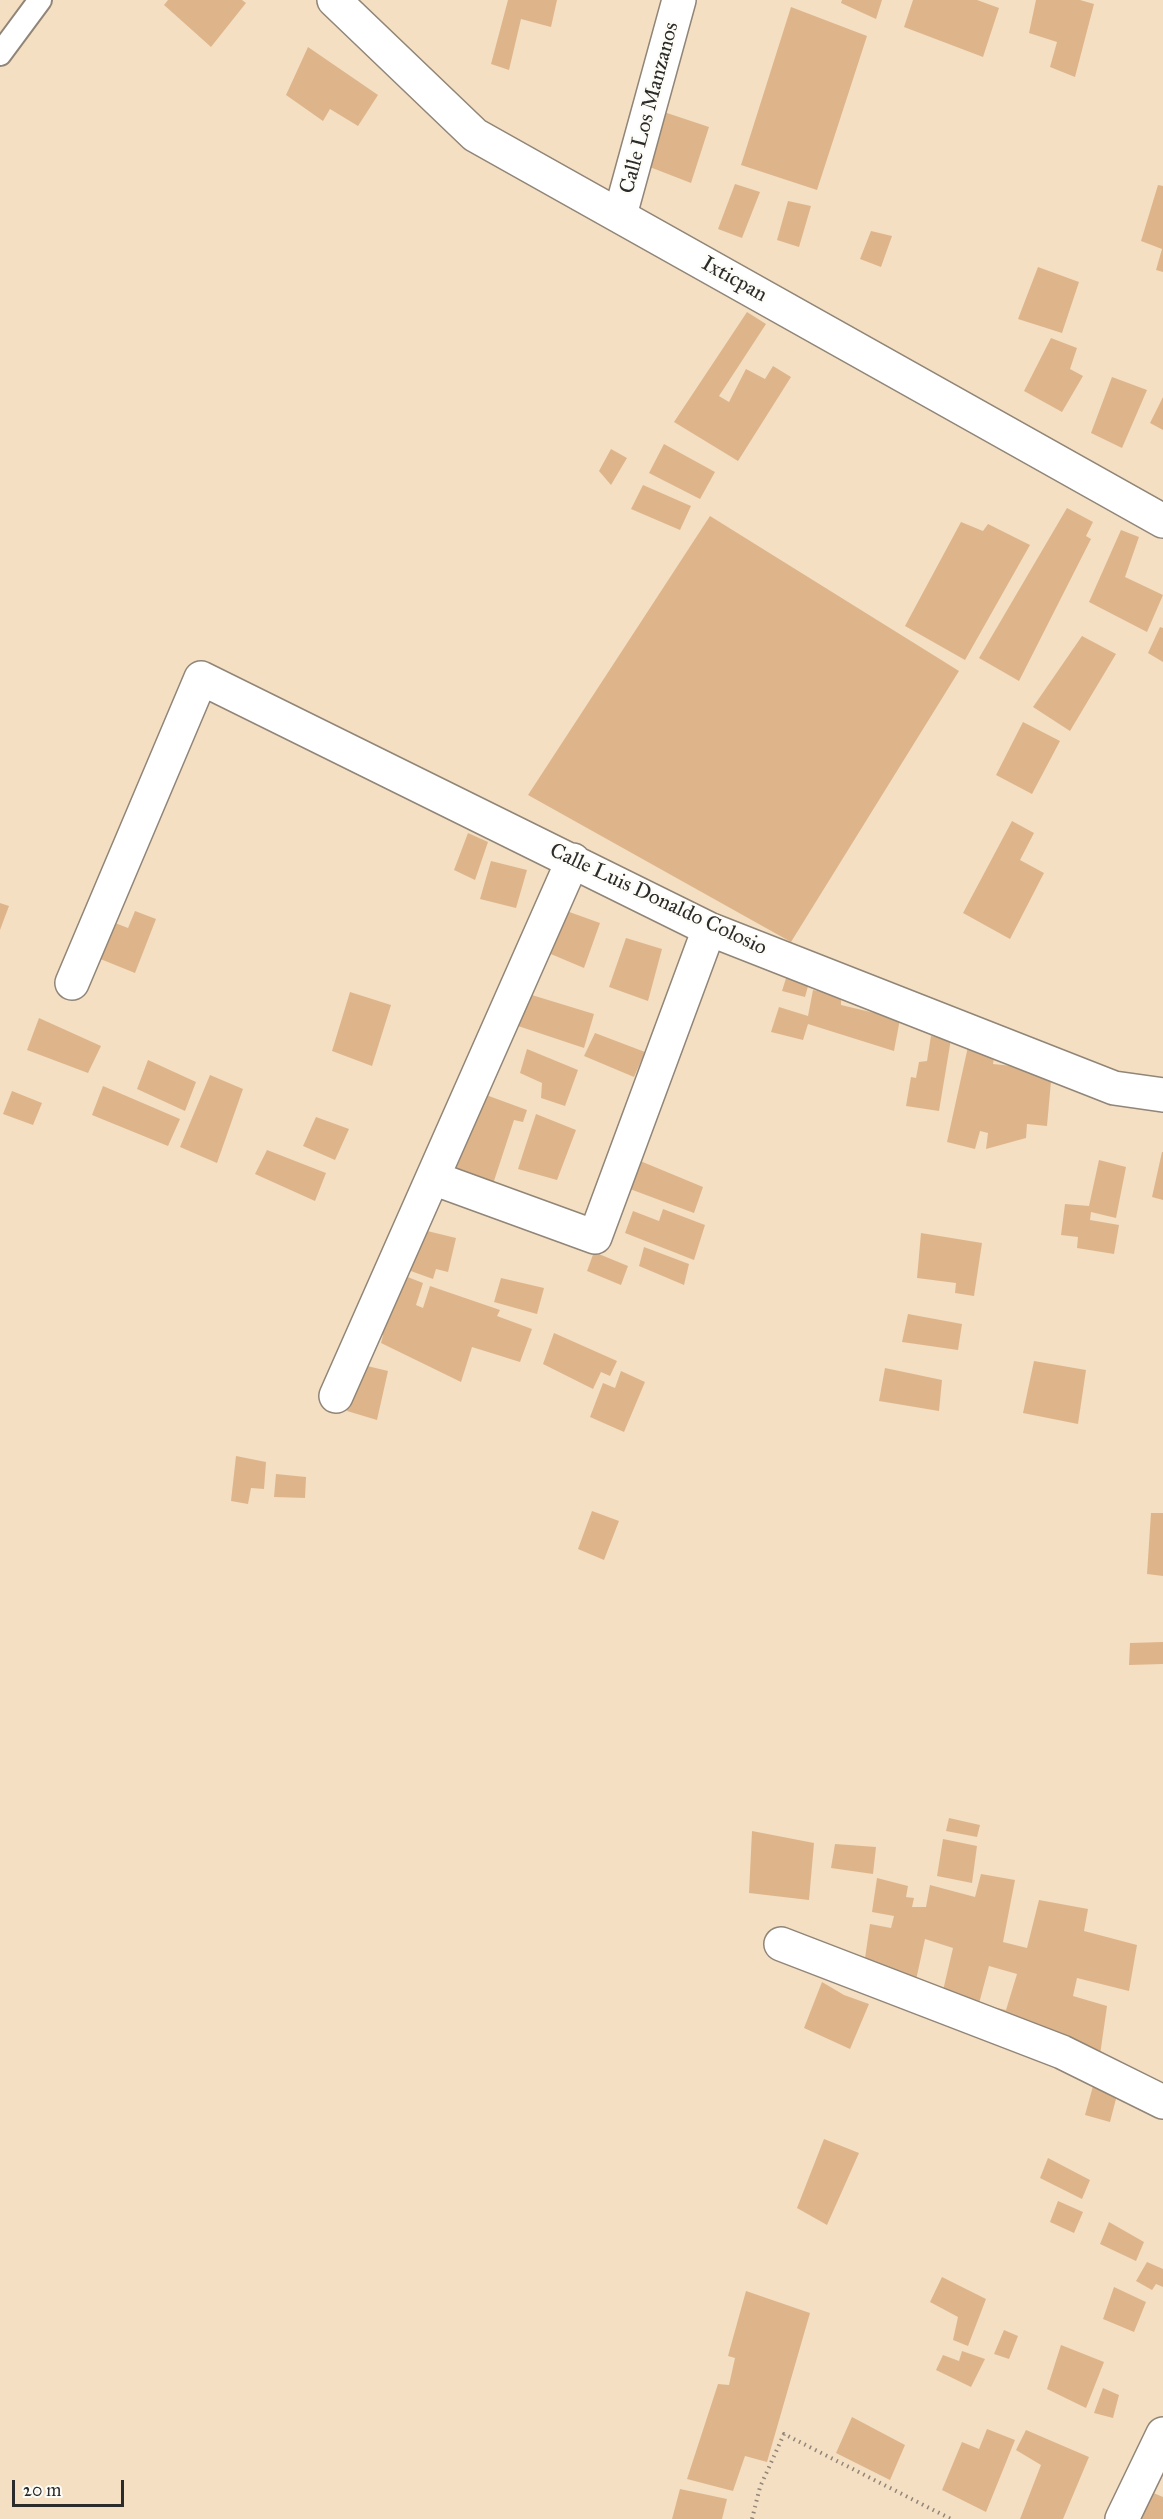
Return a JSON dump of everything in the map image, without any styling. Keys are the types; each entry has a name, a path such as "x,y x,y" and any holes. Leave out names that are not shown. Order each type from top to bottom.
{"street":[{"name":"Ixticpan","path":"334,0 475,135 1163,521"},
{"name":"Calle Los Manzanos","path":"620,215 680,0"},
{"name":"Calle Luis Donaldo Colosio","path":"72,983 201,678 709,929 1114,1088 1163,1095"},
{"path":"336,1396 573,860"},
{"path":"433,1178 595,1237 709,929"},
{"path":"781,1944 1062,2052 1163,2102"},
{"path":"1122,2519 1163,2434"}],"lane":[{"path":"0,54 40,0"}],"path":[{"path":"752,2519 760,2487 784,2434 951,2519"}],"building":[{"path":"168,0 242,0 246,3 211,47 164,5"},
{"path":"508,0 557,0 551,27 521,19 509,70 491,64"},
{"path":"842,0 882,0 876,19 841,3"},
{"path":"913,0 977,0 999,8 983,57 904,27"},
{"path":"1036,0 1080,0 1094,4 1075,77 1050,67 1057,42 1029,33"},
{"path":"791,7 867,36 817,190 741,165"},
{"path":"308,47 378,95 358,126 330,109 323,121 286,95"},
{"path":"661,111 709,127 691,183 642,164"},
{"path":"735,184 760,192 742,238 718,229"},
{"path":"1158,185 1163,186 1163,272 1156,270 1162,249 1141,241"},
{"path":"788,201 811,206 799,247 777,240"},
{"path":"871,231 892,236 881,267 860,259"},
{"path":"1038,267 1079,282 1062,333 1018,319"},
{"path":"747,312 766,324 719,396 729,402 746,369 765,379 773,366 791,377 738,461 674,422"},
{"path":"1051,338 1077,348 1070,369 1083,376 1062,412 1024,391"},
{"path":"1112,377 1147,390 1122,448 1091,433"},
{"path":"1163,397 1163,430 1150,423"},
{"path":"664,444 715,472 700,499 649,473"},
{"path":"611,449 627,458 611,485 599,471"},
{"path":"643,485 691,506 680,530 631,509"},
{"path":"1067,508 1093,522 1086,536 1091,539 1019,681 979,658"},
{"path":"710,516 959,671 791,942 528,795"},
{"path":"961,522 983,531 988,524 1030,545 965,660 905,626"},
{"path":"1121,530 1139,537 1125,577 1163,595 1147,632 1089,602"},
{"path":"1160,627 1163,628 1163,662 1148,653"},
{"path":"1082,636 1116,654 1070,731 1033,707"},
{"path":"1023,722 1060,741 1032,794 996,775"},
{"path":"1012,821 1034,833 1020,860 1044,873 1010,939 963,913"},
{"path":"468,833 488,842 475,880 454,870"},
{"path":"491,861 527,870 516,908 480,899"},
{"path":"0,903 9,906 0,930"},
{"path":"561,909 600,923 584,968 546,952"},
{"path":"135,911 156,919 135,973 93,956 110,921 128,928"},
{"path":"626,938 662,949 648,1001 609,987"},
{"path":"788,972 810,979 805,997 782,991"},
{"path":"813,990 841,996 841,1005 900,1019 894,1051 808,1024 803,1040 771,1032 779,1007 808,1016"},
{"path":"350,992 391,1005 372,1066 332,1051"},
{"path":"522,992 594,1014 584,1048 515,1025"},
{"path":"39,1018 101,1046 88,1073 27,1050"},
{"path":"595,1033 645,1052 634,1077 584,1056"},
{"path":"931,1036 951,1039 939,1111 906,1106 911,1077 916,1078 919,1062 927,1061"},
{"path":"969,1042 996,1046 993,1064 1052,1070 1047,1126 1027,1124 1026,1138 986,1149 988,1133 980,1131 975,1149 947,1142"},
{"path":"527,1049 578,1070 565,1106 541,1098 542,1083 520,1073"},
{"path":"148,1060 196,1082 185,1111 137,1089"},
{"path":"210,1075 243,1089 217,1163 180,1147"},
{"path":"103,1086 180,1119 168,1146 92,1115"},
{"path":"12,1091 42,1103 33,1125 3,1114"},
{"path":"478,1092 527,1110 523,1122 514,1120 492,1187 439,1171"},
{"path":"536,1114 576,1130 557,1180 518,1169"},
{"path":"316,1117 349,1129 335,1160 303,1146"},
{"path":"267,1150 326,1173 315,1201 255,1174"},
{"path":"1163,1152 1163,1200 1152,1197"},
{"path":"633,1158 703,1187 694,1213 622,1186"},
{"path":"1099,1160 1126,1167 1116,1218 1091,1212 1090,1220 1119,1225 1114,1254 1077,1248 1078,1237 1061,1235 1065,1204 1089,1206"},
{"path":"663,1209 705,1225 694,1260 625,1233 633,1211 659,1221"},
{"path":"419,1229 456,1238 448,1272 436,1269 433,1279 408,1270"},
{"path":"921,1233 982,1243 974,1296 955,1293 956,1283 917,1278"},
{"path":"644,1247 689,1264 684,1285 639,1266"},
{"path":"594,1252 628,1266 621,1285 587,1271"},
{"path":"405,1276 423,1283 416,1305 423,1308 430,1286 500,1310 497,1316 532,1329 520,1362 472,1347 461,1382 381,1343 383,1335 372,1325 384,1295 398,1297"},
{"path":"501,1278 544,1288 537,1314 494,1302"},
{"path":"908,1314 962,1324 958,1350 902,1342"},
{"path":"554,1333 617,1361 610,1376 601,1372 593,1389 543,1364"},
{"path":"1034,1361 1086,1370 1078,1424 1023,1413"},
{"path":"359,1364 388,1371 377,1420 347,1411"},
{"path":"885,1368 942,1380 939,1411 879,1401"},
{"path":"621,1371 645,1382 624,1432 590,1417 603,1383 615,1388"},
{"path":"236,1456 266,1462 264,1489 251,1488 248,1504 231,1501"},
{"path":"276,1474 306,1477 305,1498 274,1497"},
{"path":"592,1511 619,1521 604,1560 578,1549"},
{"path":"1151,1513 1163,1513 1163,1576 1147,1574"},
{"path":"1163,1642 1163,1664 1129,1665 1130,1643"},
{"path":"949,1818 980,1825 977,1837 946,1831"},
{"path":"752,1831 814,1843 809,1900 749,1893"},
{"path":"943,1839 977,1846 972,1883 937,1876"},
{"path":"835,1844 876,1847 873,1874 831,1868"},
{"path":"981,1874 1015,1880 1003,1942 1027,1948 1039,1900 1088,1909 1084,1931 1137,1945 1129,1991 1077,1978 1073,1996 1107,2006 1100,2055 995,2016 997,2008 1006,2010 1017,1974 989,1966 977,2011 941,1999 953,1948 925,1939 916,1980 864,1965 870,1924 891,1928 894,1916 872,1912 877,1878 908,1886 906,1897 914,1898 912,1907 926,1907 930,1885 975,1897"},
{"path":"822,1982 844,1995 869,2004 850,2049 804,2028"},
{"path":"1093,2086 1117,2095 1110,2122 1085,2115"},
{"path":"824,2139 859,2153 827,2225 797,2208"},
{"path":"1048,2158 1090,2180 1082,2199 1040,2178"},
{"path":"1058,2201 1083,2212 1074,2233 1050,2222"},
{"path":"1109,2222 1144,2242 1136,2261 1100,2244"},
{"path":"1147,2262 1163,2269 1163,2287 1156,2284 1152,2290 1136,2281"},
{"path":"942,2277 986,2299 968,2346 953,2340 958,2317 930,2302"},
{"path":"1114,2287 1146,2302 1134,2332 1103,2319"},
{"path":"746,2291 810,2313 767,2462 745,2456 733,2491 687,2479 718,2384 729,2385 735,2358 728,2356"},
{"path":"1004,2330 1018,2336 1009,2359 994,2354"},
{"path":"1061,2345 1104,2362 1086,2408 1047,2389"},
{"path":"962,2351 985,2359 971,2387 936,2370 943,2355 959,2361"},
{"path":"1103,2388 1119,2395 1113,2418 1094,2413"},
{"path":"852,2417 905,2445 890,2480 836,2453"},
{"path":"987,2429 1015,2440 986,2512 942,2490 962,2442 979,2449"},
{"path":"1026,2430 1089,2457 1063,2519 1020,2519 1041,2465 1016,2450"},
{"path":"680,2489 727,2499 722,2519 672,2519"},
{"path":"1144,2489 1163,2497 1163,2519 1129,2519"}]}
